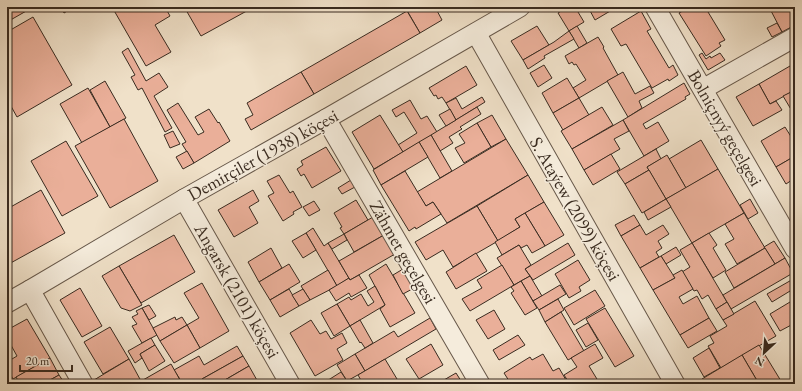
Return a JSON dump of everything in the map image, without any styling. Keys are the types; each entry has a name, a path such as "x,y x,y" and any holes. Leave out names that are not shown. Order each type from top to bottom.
{"street":[{"name":"Demirçiler (1938) köçesi","path":"7,303 184,199 326,120 520,7"},
{"name":"Bolniçnyý geçelgesi","path":"655,7 795,249"},
{"name":"S. Ataýew (2099) köçesi","path":"476,33 675,384"},
{"path":"703,89 795,37"},
{"name":"Zähmet geçelgesi","path":"326,120 480,384"},
{"name":"Angarsk (2101) köçesi","path":"184,199 290,384"},
{"path":"30,290 83,384"}],"building":[{"path":"7,7 26,7 28,10 7,22"},
{"path":"61,7 74,7 64,13"},
{"path":"112,7 165,7 170,16 155,25 171,52 146,66"},
{"path":"192,7 254,7 201,36 186,10"},
{"path":"405,7 435,7 442,20 420,33"},
{"path":"568,7 575,7 584,22 569,31 558,13"},
{"path":"588,7 617,7 595,20"},
{"path":"690,7 705,7 725,40 719,43 721,46 706,56 679,13"},
{"path":"769,7 795,7 795,25 782,32"},
{"path":"407,11 420,33 314,94 301,72"},
{"path":"641,11 651,29 647,31 669,68 673,65 678,75 669,81 668,79 652,88 626,44 621,46 611,29"},
{"path":"33,17 72,85 17,117 7,99 7,32"},
{"path":"777,23 782,32 772,37 767,28"},
{"path":"537,26 549,45 523,60 511,41"},
{"path":"577,26 587,43 579,48 569,31"},
{"path":"569,31 574,39 544,56 545,58 528,69 523,60 554,42"},
{"path":"598,37 618,75 579,98 573,88 586,80 576,64 574,65 572,62 569,64 565,56"},
{"path":"128,48 146,81 159,73 168,87 154,96 172,128 165,132 142,88 138,90 131,77 135,75 122,52"},
{"path":"702,53 706,59 720,53 725,60 708,70 699,55"},
{"path":"544,65 552,78 538,87 530,73"},
{"path":"466,66 477,85 446,103 442,97 438,99 436,95 434,96 429,88"},
{"path":"790,66 795,74 795,90 770,104 759,84"},
{"path":"301,72 314,94 251,130 245,119 253,115 247,103"},
{"path":"623,72 635,94 650,86 654,93 639,101 642,108 628,117 607,81"},
{"path":"567,78 579,98 553,113 542,93"},
{"path":"105,81 126,118 110,127 90,90"},
{"path":"684,83 690,94 685,97 686,99 643,124 646,129 658,122 669,141 644,156 623,120"},
{"path":"759,84 770,104 776,101 782,110 753,126 736,97"},
{"path":"88,88 110,127 82,143 60,104"},
{"path":"795,90 795,116 783,96"},
{"path":"482,97 485,102 456,120 446,103 456,98 462,109"},
{"path":"579,98 589,115 563,130 553,113"},
{"path":"410,100 421,119 427,116 437,132 403,152 398,145 417,133 404,112 396,117 392,110"},
{"path":"178,103 198,135 204,132 195,117 209,109 218,123 219,122 230,141 194,163 182,144 186,142 167,110"},
{"path":"477,107 481,114 460,127 462,129 449,137 453,143 440,151 431,135"},
{"path":"602,107 613,125 572,149 561,131"},
{"path":"450,109 456,120 446,126 439,115"},
{"path":"380,115 403,152 374,169 352,132"},
{"path":"492,115 506,139 491,147 477,123"},
{"path":"124,119 158,181 110,208 75,146"},
{"path":"623,120 629,131 614,139 620,149 584,170 572,149"},
{"path":"477,123 491,147 464,163 455,148 465,143 459,134"},
{"path":"785,127 795,143 795,156 776,167 761,141"},
{"path":"173,131 180,144 170,148 164,135"},
{"path":"431,135 452,171 440,178 419,142"},
{"path":"506,139 528,175 447,223 433,202 426,206 417,192"},
{"path":"701,140 718,169 686,188 669,159"},
{"path":"66,141 98,196 62,216 31,161"},
{"path":"419,142 428,157 381,185 373,170"},
{"path":"326,147 341,171 312,188 304,174 301,176 297,169 303,165 301,161"},
{"path":"656,149 661,159 647,167 649,170 625,184 617,172"},
{"path":"187,151 194,163 183,169 176,157"},
{"path":"611,154 620,169 593,185 584,170"},
{"path":"667,155 686,188 666,199 647,167"},
{"path":"795,156 795,178 786,184 776,167"},
{"path":"718,169 744,213 692,243 666,199"},
{"path":"649,170 666,199 642,213 625,184"},
{"path":"405,171 426,206 433,202 441,214 416,229 415,227 409,231 381,185"},
{"path":"279,175 290,193 293,191 302,207 293,212 294,214 283,221 268,196 274,193 267,181"},
{"path":"528,175 544,202 515,219 520,227 498,241 477,206"},
{"path":"351,180 355,187 342,194 338,188"},
{"path":"41,190 65,233 7,265 7,209"},
{"path":"253,190 259,201 249,207 258,223 234,237 218,210"},
{"path":"666,199 671,207 648,220 644,212"},
{"path":"750,199 758,213 748,219 740,205"},
{"path":"356,200 368,220 344,234 340,228 342,227 334,213"},
{"path":"314,201 320,210 309,216 303,207"},
{"path":"544,202 564,235 545,246 525,213"},
{"path":"477,206 498,241 453,267 443,250 426,260 415,242"},
{"path":"525,213 545,246 532,253 527,245 521,248 519,245 502,255 495,242 520,227 515,219"},
{"path":"744,213 765,248 737,264 725,244 734,239 725,224"},
{"path":"634,215 640,225 621,236 615,225"},
{"path":"373,217 384,235 354,252 344,234"},
{"path":"640,225 646,235 663,225 669,234 658,241 662,248 656,252 659,257 640,268 621,236"},
{"path":"313,228 324,246 328,243 349,278 337,286 306,233"},
{"path":"306,233 316,250 303,258 292,241"},
{"path":"709,233 717,245 713,248 726,270 713,278 692,243"},
{"path":"344,234 347,240 332,249 328,243"},
{"path":"174,235 195,272 141,303 119,266"},
{"path":"384,235 395,254 350,280 339,261"},
{"path":"774,241 785,258 775,264 764,247"},
{"path":"568,243 575,255 533,280 525,269"},
{"path":"692,243 727,302 716,309 708,295 702,299 697,290 694,291 682,272 690,267 680,250"},
{"path":"519,245 531,265 525,269 530,276 514,285 497,258"},
{"path":"676,247 681,255 666,264 661,256"},
{"path":"271,248 282,268 259,282 248,262"},
{"path":"765,248 775,264 734,288 725,272"},
{"path":"476,253 487,271 456,289 446,272"},
{"path":"661,256 675,278 653,290 640,268"},
{"path":"785,258 793,273 731,309 723,295"},
{"path":"578,260 590,280 579,287 581,291 569,298 555,274"},
{"path":"289,264 300,282 270,300 259,282"},
{"path":"386,264 415,313 390,327 380,309 385,305 369,275"},
{"path":"502,265 514,285 470,311 462,299 482,288 477,280"},
{"path":"119,266 142,305 130,311 121,308 102,276"},
{"path":"403,269 414,288 403,294 393,275"},
{"path":"328,270 337,286 310,300 301,286"},
{"path":"682,270 693,289 679,297 683,304 697,296 709,318 680,335 653,290 675,278 673,275"},
{"path":"359,275 367,288 351,297 349,293 336,301 329,290 349,278 350,280"},
{"path":"530,276 542,296 533,301 521,281"},
{"path":"795,278 795,288 772,302 767,294"},
{"path":"521,281 537,308 525,315 511,293 514,291 511,287"},
{"path":"202,283 229,331 200,348 187,325 199,318 184,293"},
{"path":"560,285 566,294 539,310 533,301"},
{"path":"375,286 385,305 350,326 337,304 349,297 351,300 361,294 368,306 374,302 367,291"},
{"path":"80,288 102,326 82,337 60,300"},
{"path":"289,289 299,306 280,317 270,300"},
{"path":"303,289 310,300 299,306 292,295"},
{"path":"595,290 605,306 574,325 564,308"},
{"path":"558,299 564,310 545,322 539,310"},
{"path":"795,299 795,323 780,331 770,314"},
{"path":"755,301 776,336 721,368 708,346 714,343 710,336 727,326 723,320"},
{"path":"727,302 734,314 723,320 716,309"},
{"path":"337,304 350,326 334,336 321,313"},
{"path":"149,305 156,316 149,320 142,308"},
{"path":"142,308 157,335 142,343 132,326 137,324 132,317 138,314 136,311"},
{"path":"605,308 634,356 615,367 586,319"},
{"path":"494,310 505,329 488,339 476,320"},
{"path":"561,312 584,351 568,360 545,322"},
{"path":"175,317 176,320 182,317 187,325 160,341 153,328"},
{"path":"430,318 436,329 365,371 355,354 394,331 398,337"},
{"path":"709,318 717,331 688,348 680,335"},
{"path":"27,319 50,358 13,379 7,368 7,362 17,356 7,338 7,330"},
{"path":"311,320 320,334 326,331 331,339 342,333 347,343 337,349 343,360 315,376 290,333"},
{"path":"360,320 373,343 365,348 361,342 360,343 350,326"},
{"path":"588,323 598,340 586,347 576,330"},
{"path":"187,325 200,348 174,363 160,341"},
{"path":"110,327 129,359 103,374 84,342"},
{"path":"518,335 525,345 499,360 493,350"},
{"path":"151,338 155,345 140,354 142,358 135,363 128,351"},
{"path":"431,344 443,365 419,379 406,359"},
{"path":"595,344 603,358 589,366 600,384 570,384 564,375 577,367 571,358"},
{"path":"155,345 165,361 149,371 140,354"},
{"path":"759,345 781,381 776,384 759,384 742,355"},
{"path":"237,346 243,356 202,379 204,384 183,384 174,370 199,356 204,365"},
{"path":"709,348 720,368 704,377 693,358"},
{"path":"355,354 365,371 347,381 337,365"},
{"path":"543,354 553,371 559,368 566,380 559,384 511,384 504,373 530,357 532,360"},
{"path":"742,355 759,384 705,384 702,379"},
{"path":"243,356 249,366 218,384 204,384 202,379"},
{"path":"50,358 59,375 43,384 20,384 16,377"},
{"path":"129,359 141,381 136,384 96,384 94,380"},
{"path":"385,359 400,384 363,384 358,375"},
{"path":"171,364 180,380 173,384 136,384"},
{"path":"249,366 258,382 254,384 218,384"},
{"path":"341,372 347,381 342,384 322,384"},
{"path":"456,373 463,384 437,384"},
{"path":"59,375 65,384 43,384"}]}
